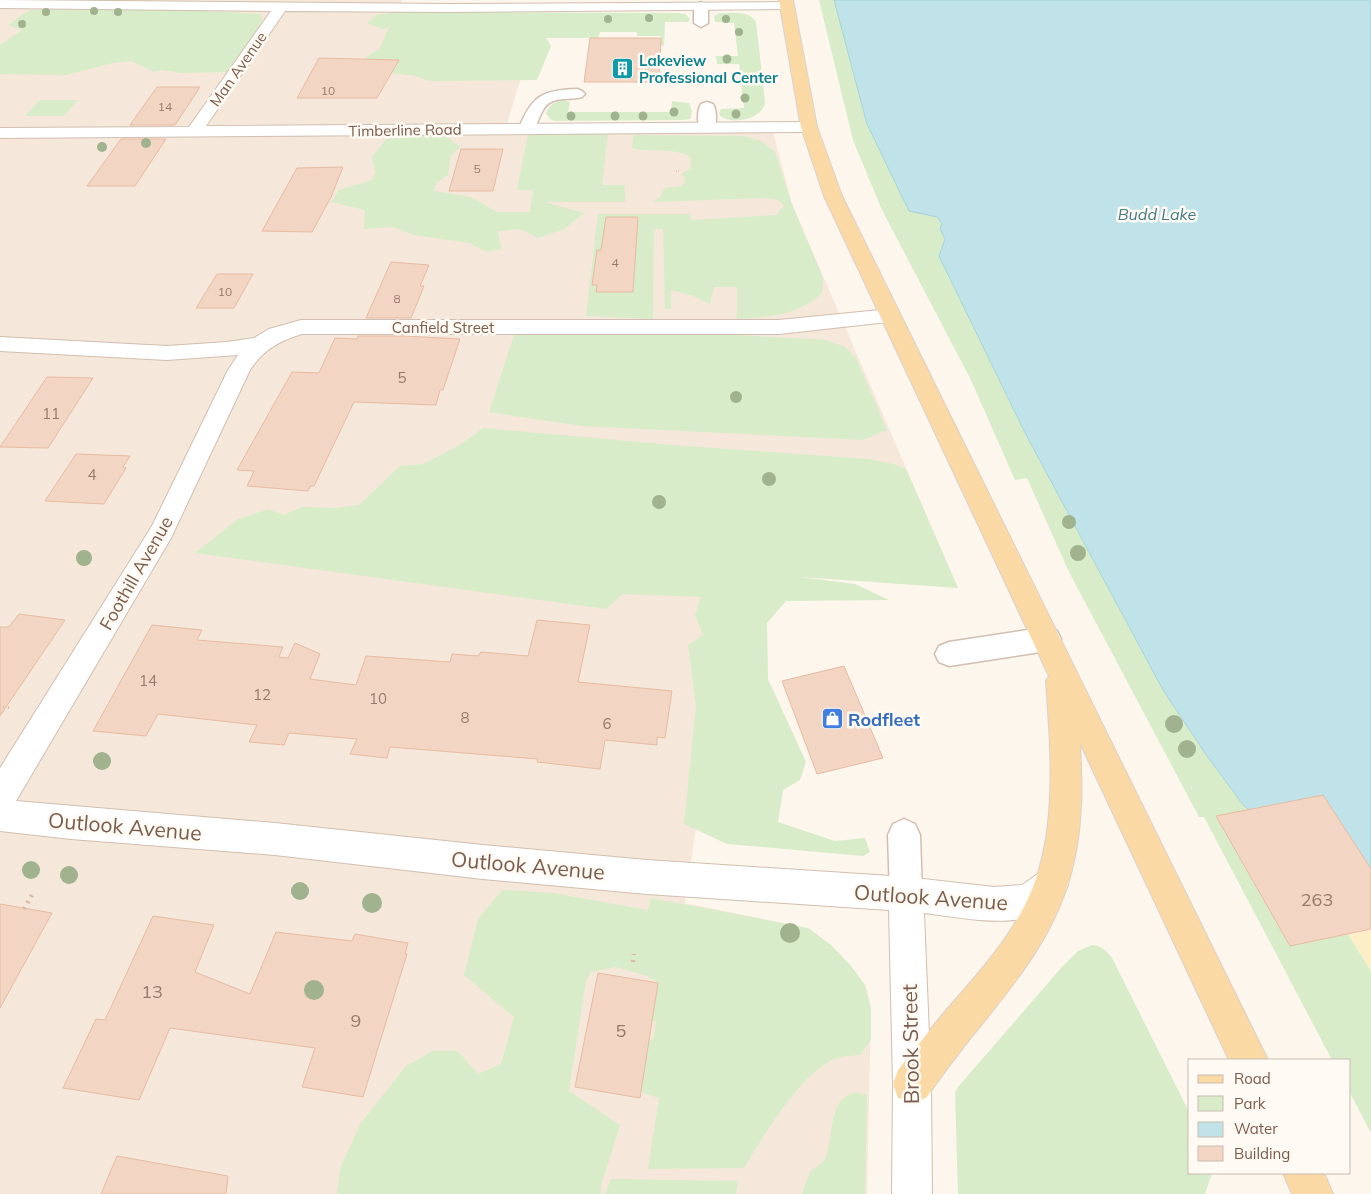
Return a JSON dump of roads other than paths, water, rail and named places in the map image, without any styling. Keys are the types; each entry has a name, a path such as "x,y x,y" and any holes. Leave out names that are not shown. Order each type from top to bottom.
{"main road":[{"path":"786,3 809,127 833,196 1249,1059"},
{"path":"912,1084 1020,947 1038,916 1051,885 1062,835 1066,753 1054,653"},
{"path":"1303,1174 1313,1194"}],"street":[{"path":"0,4 281,7 450,4 701,6 786,3"},
{"name":"Man Avenue","path":"194,131 281,7"},
{"name":"Timberline Road","path":"0,133 809,127"},
{"name":"Canfield Street","path":"0,344 167,353 227,349 260,344 277,334 301,327 779,327 890,316"},
{"name":"Foothill Avenue","path":"0,797 162,531 239,370 248,356 260,344"},
{"name":"Outlook Avenue","path":"0,815 71,823 275,839 483,862 647,877 906,894 994,904 1014,904 1028,901 1051,885"},
{"name":"Brook Street","path":"906,894 912,1084 912,1194"}],"lane":[{"path":"701,6 701,23"},
{"path":"527,128 535,108 546,97 557,94 577,94"},
{"path":"707,107 707,128"},
{"path":"949,654 1054,653"},
{"path":"904,835 906,894"}],"water":[{"name":"Budd Lake","path":"834,0 1371,0 1371,927 1305,851 1244,806 1207,756 1163,690 1024,431 939,256 945,239 940,229 942,224 937,217 909,211 867,124"}],"place":[{"name":"Lakeview Professional Center","path":"623,69"},
{"name":"Rodfleet","path":"832,719"}]}
